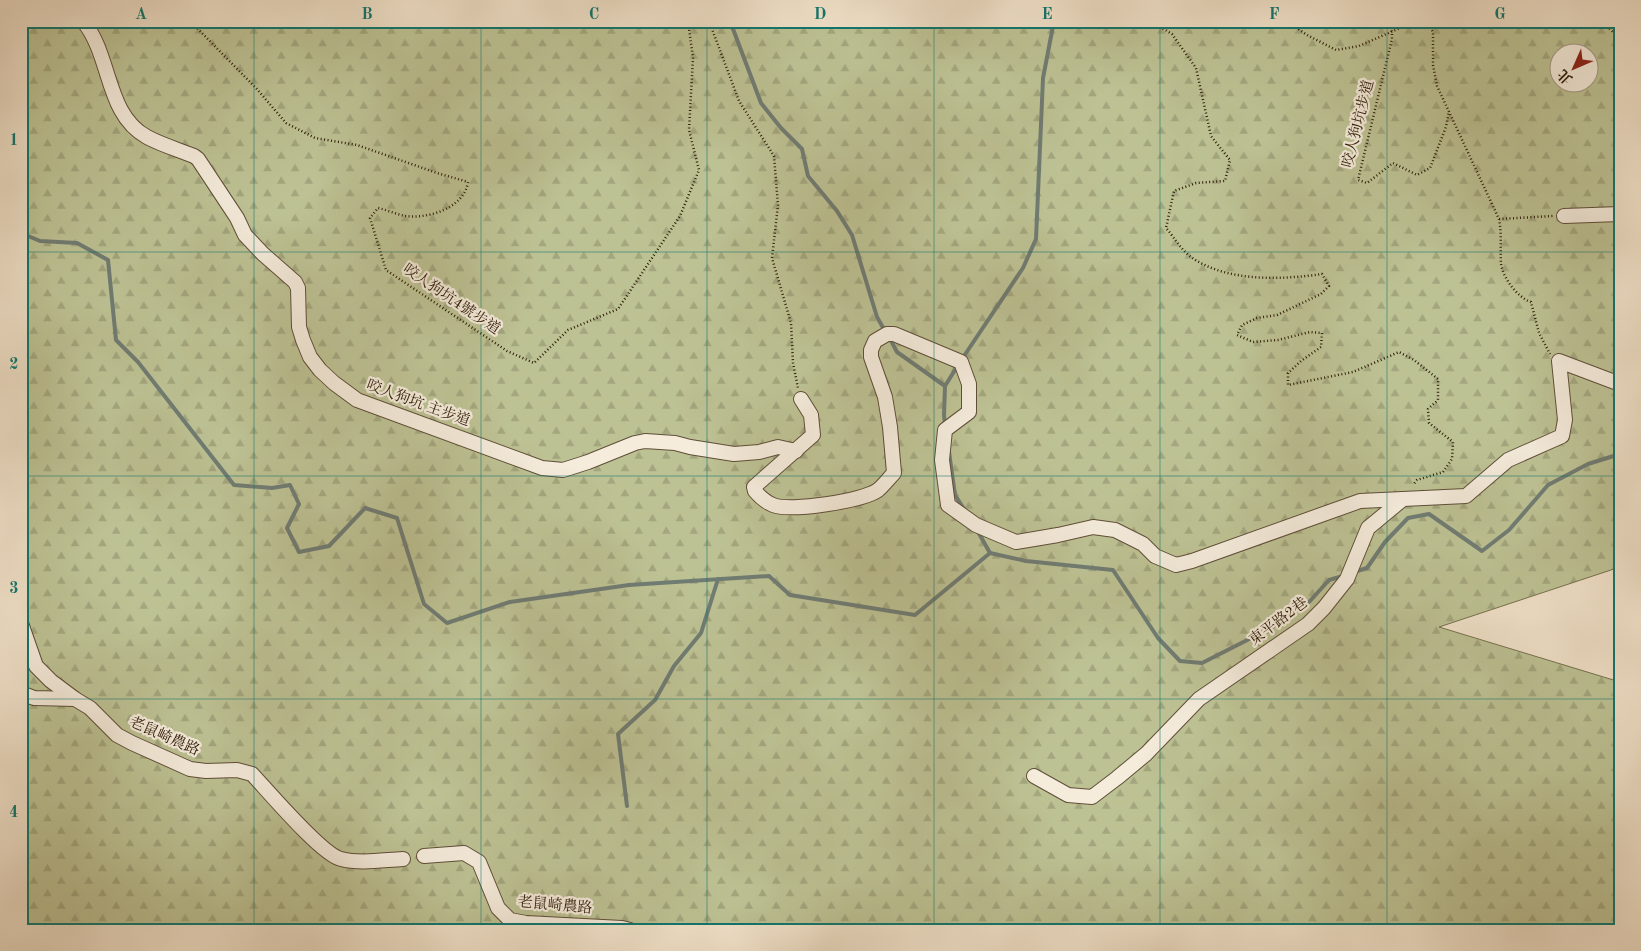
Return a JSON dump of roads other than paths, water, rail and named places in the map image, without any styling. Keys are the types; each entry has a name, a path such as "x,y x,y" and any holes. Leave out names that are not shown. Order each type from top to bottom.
{"street":[{"name":"咬人狗坑 主步道","path":"83,21 97,43 123,115 147,137 198,159 246,235 262,254 295,282 298,288 299,327 310,357 320,370 357,400 542,468 563,470 645,441 675,443 696,449 734,454 759,452 778,447 796,451"},
{"path":"1564,216 1620,214"},
{"path":"801,399 811,415 813,435 754,487 761,498 774,506 814,506 843,502 877,490 894,473 885,397 871,357 871,350 875,341 887,334 894,334 961,362 969,384 969,412 946,430 942,460 948,505 976,525 1016,542 1058,535 1093,526 1115,530 1143,544 1155,556 1176,565 1360,501 1466,496 1508,460 1562,436 1566,420 1559,362 1620,384"},
{"name":"東平路2巷","path":"1034,776 1068,795 1092,796 1117,778 1146,754 1199,699 1308,624 1324,608 1347,579 1368,528 1403,499"},
{"name":"老鼠崎農路","path":"21,624 36,666 51,681 90,708 117,734 132,743 190,769 206,771 237,770 252,774 318,844 339,859 360,861 402,859"},
{"path":"21,693 34,698 75,699"},
{"name":"老鼠崎農路","path":"424,856 464,853 479,862 498,908 510,920 630,930"}],"waterway":[{"path":"730,21 761,103 781,128 802,149 808,176 837,211 852,235 877,317 885,331"},
{"path":"962,359 1023,268 1036,239 1043,78 1054,21"},
{"path":"21,233 40,241 77,243 108,260 116,340 138,362 234,485 272,488 290,485 299,504 287,528 299,552 329,546 365,508 397,518 424,604 447,623 510,602 629,585 769,576 790,595 915,615 990,553 1026,561 1113,570 1158,638 1180,661 1202,663 1269,629 1310,601 1329,580 1343,576"},
{"path":"889,337 897,352 945,386 945,425"},
{"path":"945,386 958,365"},
{"path":"949,452 955,495 964,509"},
{"path":"1354,572 1367,568 1385,542 1408,518 1429,514 1482,551 1509,530 1548,485 1588,464 1620,454"},
{"path":"977,530 990,553"},
{"path":"627,806 618,734 655,700 674,666 701,633 718,579"}]}
